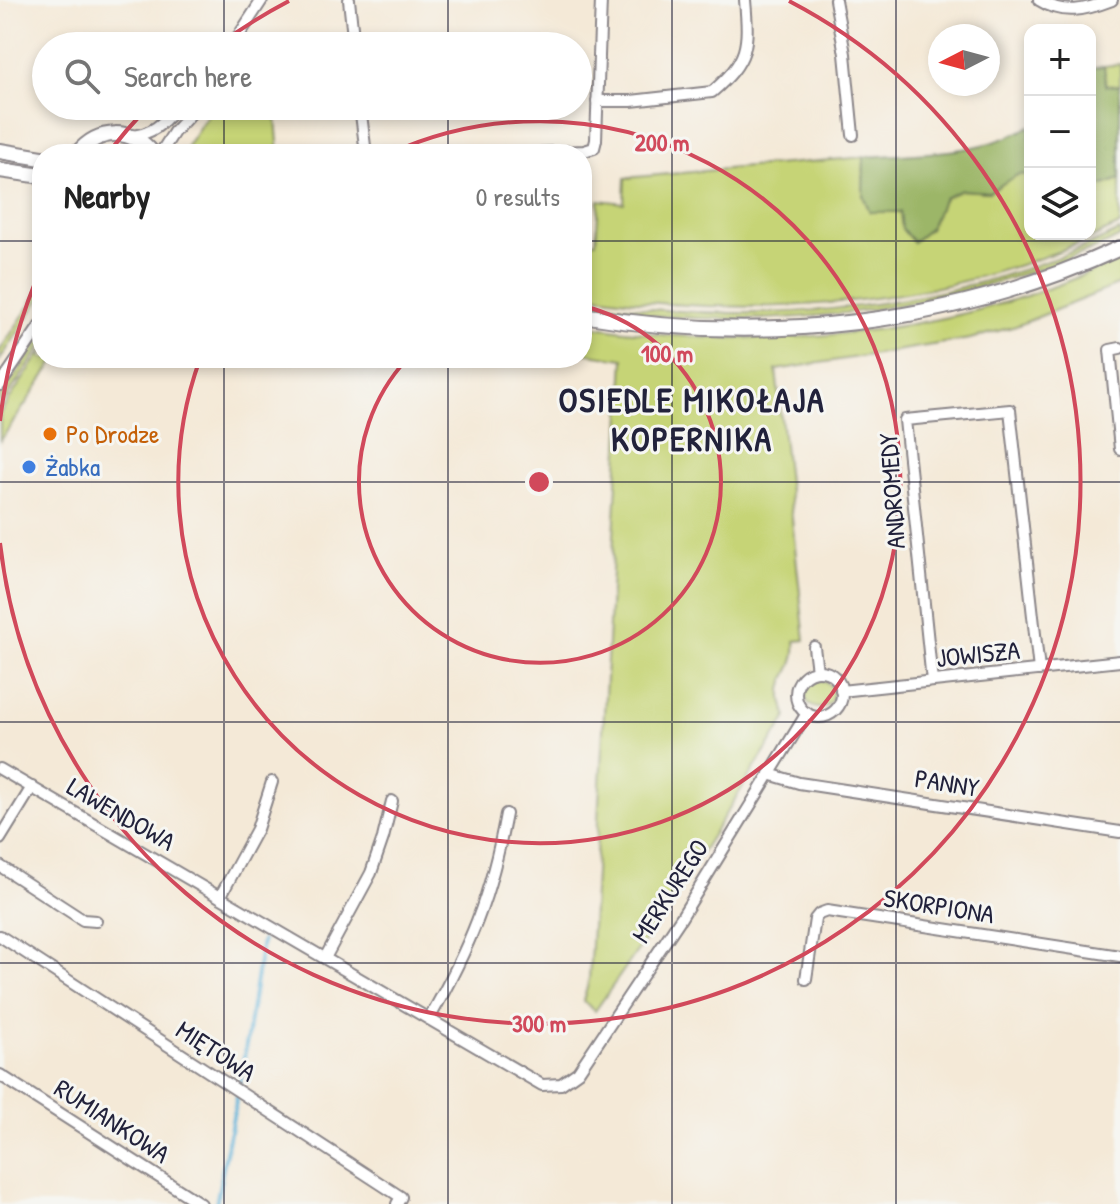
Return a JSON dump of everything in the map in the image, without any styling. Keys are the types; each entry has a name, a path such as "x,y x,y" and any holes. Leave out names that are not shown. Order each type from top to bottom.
{"main road":[{"path":"89,144 97,137 112,133 129,136 144,144"},
{"path":"0,151 32,156"},
{"path":"0,170 32,175"},
{"path":"592,316 665,326 727,329 868,321 940,309 989,296 1063,272 1120,248"}],"street":[{"path":"241,32 262,0"},
{"path":"349,0 352,32"},
{"path":"592,149 596,140 601,0"},
{"path":"597,101 631,101 712,92 746,49 749,38 745,0"},
{"path":"835,0 845,54 853,135"},
{"path":"1039,0 1051,8 1066,11 1112,0"},
{"path":"129,136 155,130 165,120"},
{"path":"166,144 185,120"},
{"path":"362,120 365,144"},
{"path":"0,385 32,338"},
{"path":"1120,348 1110,350 1120,449"},
{"name":"ANDROMEDY","path":"932,681 905,420 1010,410 1039,670"},
{"path":"814,647 817,671"},
{"name":"JOWISZA","path":"841,691 1120,661"},
{"path":"817,671 830,674 840,684 841,691 841,700 831,713 823,716 807,713 798,703 796,689 804,676 817,671"},
{"name":"MERKUREGO","path":"561,1084 578,1072 681,918 807,713"},
{"name":"LAWENDOWA","path":"0,769 542,1085 561,1084"},
{"name":"PANNY","path":"769,774 799,783 1120,832"},
{"path":"220,897 257,829 272,782"},
{"path":"0,839 32,787"},
{"path":"325,958 371,873 392,801"},
{"path":"429,1019 466,952 486,901 506,814"},
{"path":"0,866 83,920 96,921"},
{"name":"SKORPIONA","path":"806,979 815,919 827,911 1120,956"},
{"name":"MIĘTOWA","path":"0,936 401,1197 397,1204"},
{"name":"RUMIANKOWA","path":"0,1075 201,1204"}],"green space":[{"path":"1120,64 1120,85 1106,86 1104,66"},
{"path":"1104,66 1106,86 1120,85 1120,179 1096,188 1096,96 1096,67"},
{"path":"204,120 276,120 278,144 188,144"},
{"path":"1024,129 1024,174 1019,174 989,192 961,190 944,198 929,229 913,242 902,229 900,212 870,212 863,196 864,157 971,147"},
{"path":"864,157 863,196 870,212 901,212 929,229 944,198 961,190 989,192 1019,174 1024,174 1024,240 1084,240 991,274 924,290 857,300 788,306 720,306 592,295 592,242 596,242 599,200 624,203 625,178"},
{"path":"1120,179 1120,225 1096,235 1096,188"},
{"path":"1120,231 1120,237 1108,243 979,287 915,302 850,312 784,318 717,319 592,307 592,301 719,313 788,312 856,306 924,295 991,279 1056,258"},
{"path":"1120,259 1120,284 1016,326 970,339 776,370 805,640 795,641 794,658 782,689 787,717 654,927 595,1011 583,1001 589,980 624,359 592,354 592,326 719,338 856,332 924,322 991,306 1057,285"},
{"path":"32,302 32,311 0,360 0,350"},
{"path":"32,351 32,360 0,407 0,397"},
{"path":"32,366 50,368 0,441 0,413"},
{"path":"819,680 829,684 833,694 829,704 819,708 809,704 805,694 809,684"}],"waterway":[{"path":"240,1084 262,941"},
{"path":"216,1204 237,1096"}],"place":[{"name":"Po Drodze","path":"50,434"},
{"name":"Żabka","path":"29,467"}],"district":[{"name":"OSIEDLE MIKOŁAJA KOPERNIKA","path":"692,420"}]}
